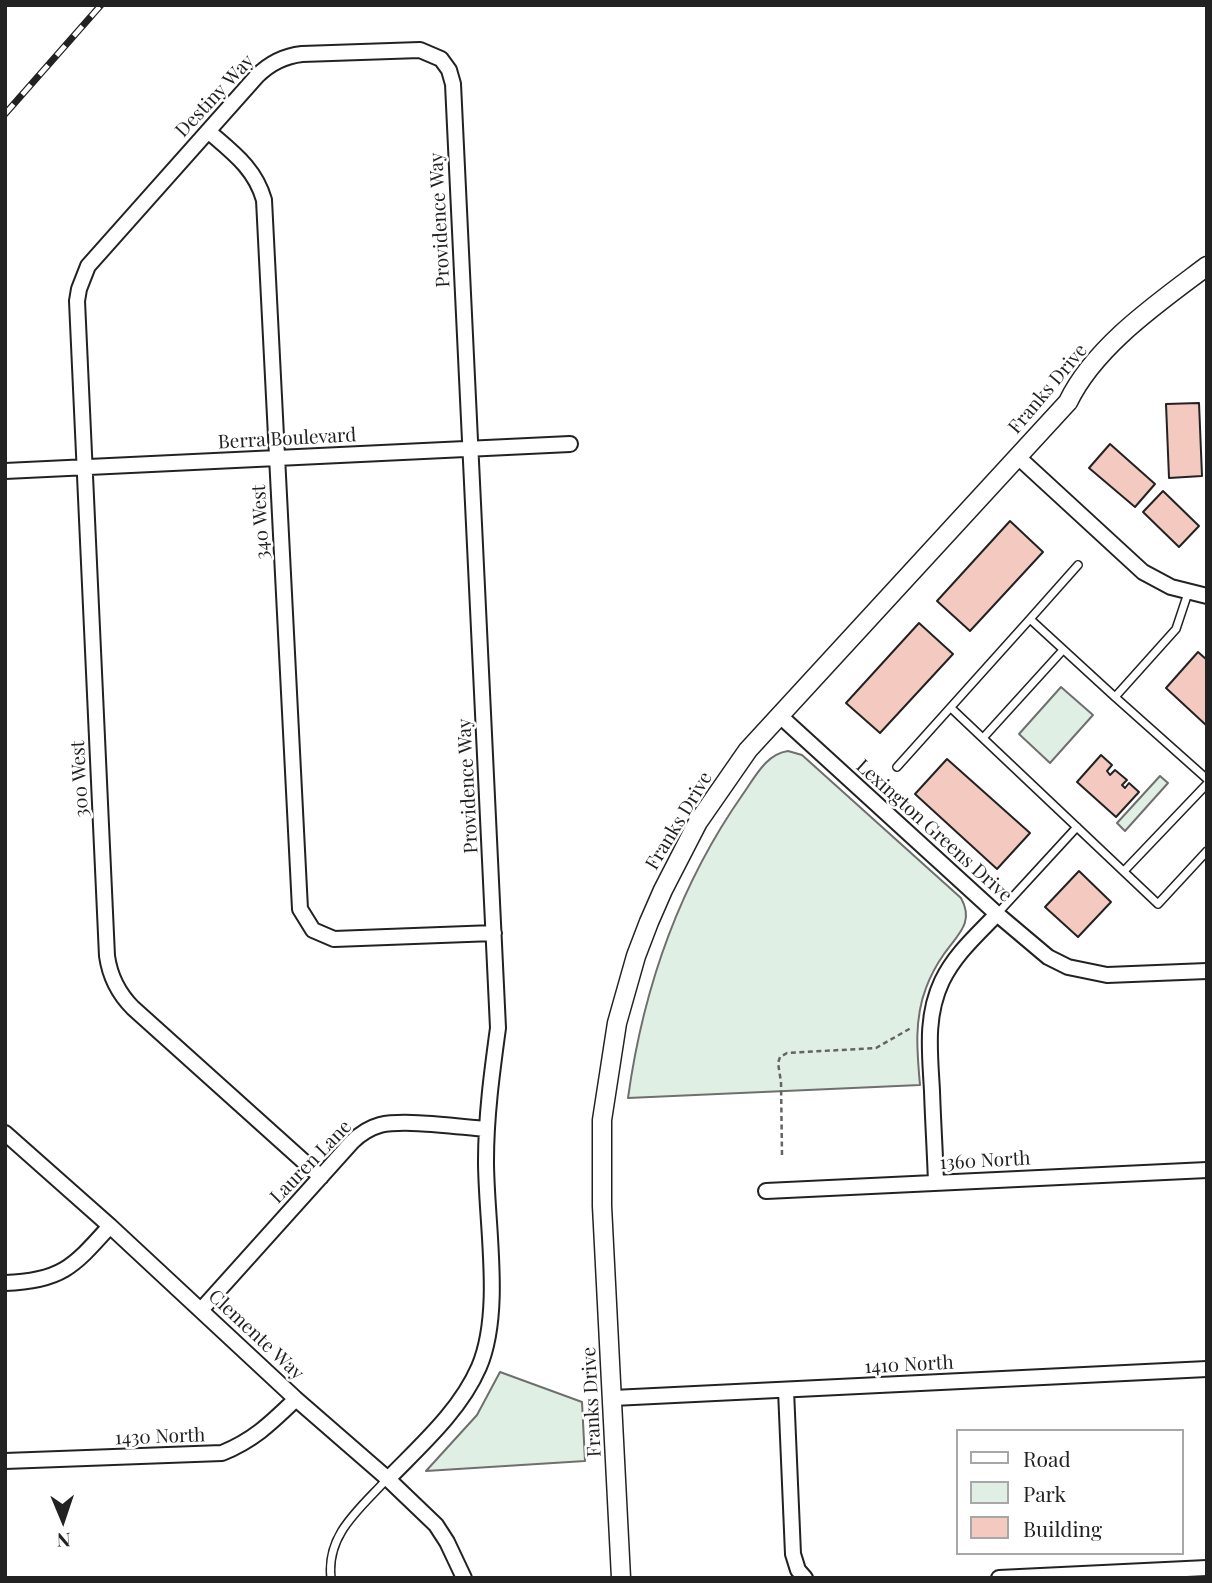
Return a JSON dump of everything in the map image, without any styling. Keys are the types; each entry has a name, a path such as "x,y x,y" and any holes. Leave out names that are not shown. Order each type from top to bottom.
{"street":[{"name":"Destiny Way","path":"79,289 88,266 263,70 285,57 302,54 412,50 428,51 441,59"},
{"name":"Providence Way","path":"388,1479 463,1396 484,1353 492,1302 486,1191 487,1129 498,1028 453,84 449,70 441,59"},
{"name":"340 West","path":"208,131 247,166 260,187 264,200 299,900 303,917 313,930 326,938 341,940 494,933"},
{"name":"Franks Drive","path":"621,1578 603,1206 602,1153 606,1087 617,1023 645,933 680,854 698,822 748,750 779,715 1068,402 1078,382 1121,336 1154,306 1207,266"},
{"name":"300 West","path":"79,289 77,313 84,468 110,974 125,1000 321,1177"},
{"name":"Berra Boulevard","path":"5,471 570,444"},
{"path":"1018,457 1143,572 1171,587 1207,596"},
{"name":"Lexington Greens Drive","path":"779,715 997,914 1048,957 1068,967 1107,975 1207,971"},
{"path":"936,1182 929,1043 932,1012 943,980 952,964 962,949 997,914"},
{"name":"Lauren Lane","path":"201,1310 358,1137 380,1125 396,1123 487,1129"},
{"name":"Clemente Way","path":"5,1133 436,1525 464,1578"},
{"name":"1360 North","path":"766,1191 1207,1170"},
{"path":"5,1283 36,1281 60,1273 80,1259 110,1226"},
{"name":"1410 North","path":"613,1398 1207,1369"},
{"path":"786,1390 792,1543 795,1563 803,1576"},
{"name":"1430 North","path":"5,1461 222,1454 246,1443 266,1429 296,1399"},
{"path":"999,1578 1207,1568"}],"lane":[{"path":"897,767 1078,565"},
{"path":"1115,697 1176,629 1188,593"},
{"path":"1030,619 1207,782 1124,871"},
{"path":"983,738 1063,650"},
{"path":"951,708 1158,904 1207,851"},
{"path":"997,914 1077,827"},
{"path":"331,1578 330,1560 339,1534 388,1479"}],"path":[{"path":"782,1155 781,1082 778,1063 780,1057 787,1054 876,1048 911,1028"}],"green space":[{"path":"1061,687 1093,715 1050,763 1019,734"},
{"path":"788,751 802,755 961,898 965,907 963,928 936,966 922,1000 917,1036 920,1085 628,1098 643,1017 654,978 683,901 721,828 757,774 767,761"},
{"path":"1160,776 1168,783 1125,831 1117,823"},
{"path":"500,1372 582,1402 585,1461 426,1471 477,1415"}],"building":[{"path":"1199,403 1202,476 1169,478 1166,404"},
{"path":"1110,444 1155,484 1135,507 1089,468"},
{"path":"1163,491 1199,526 1179,547 1143,512"},
{"path":"1010,521 1043,552 970,631 937,601"},
{"path":"919,623 953,654 880,733 846,703"},
{"path":"1198,652 1207,660 1207,726 1166,688"},
{"path":"1101,755 1112,765 1107,771 1110,775 1115,770 1127,780 1122,785 1125,788 1129,783 1139,792 1116,817 1077,782"},
{"path":"947,759 1030,833 997,869 915,794"},
{"path":"1079,871 1111,902 1078,937 1045,907"}],"railway":[{"path":"5,114 101,5"}]}
